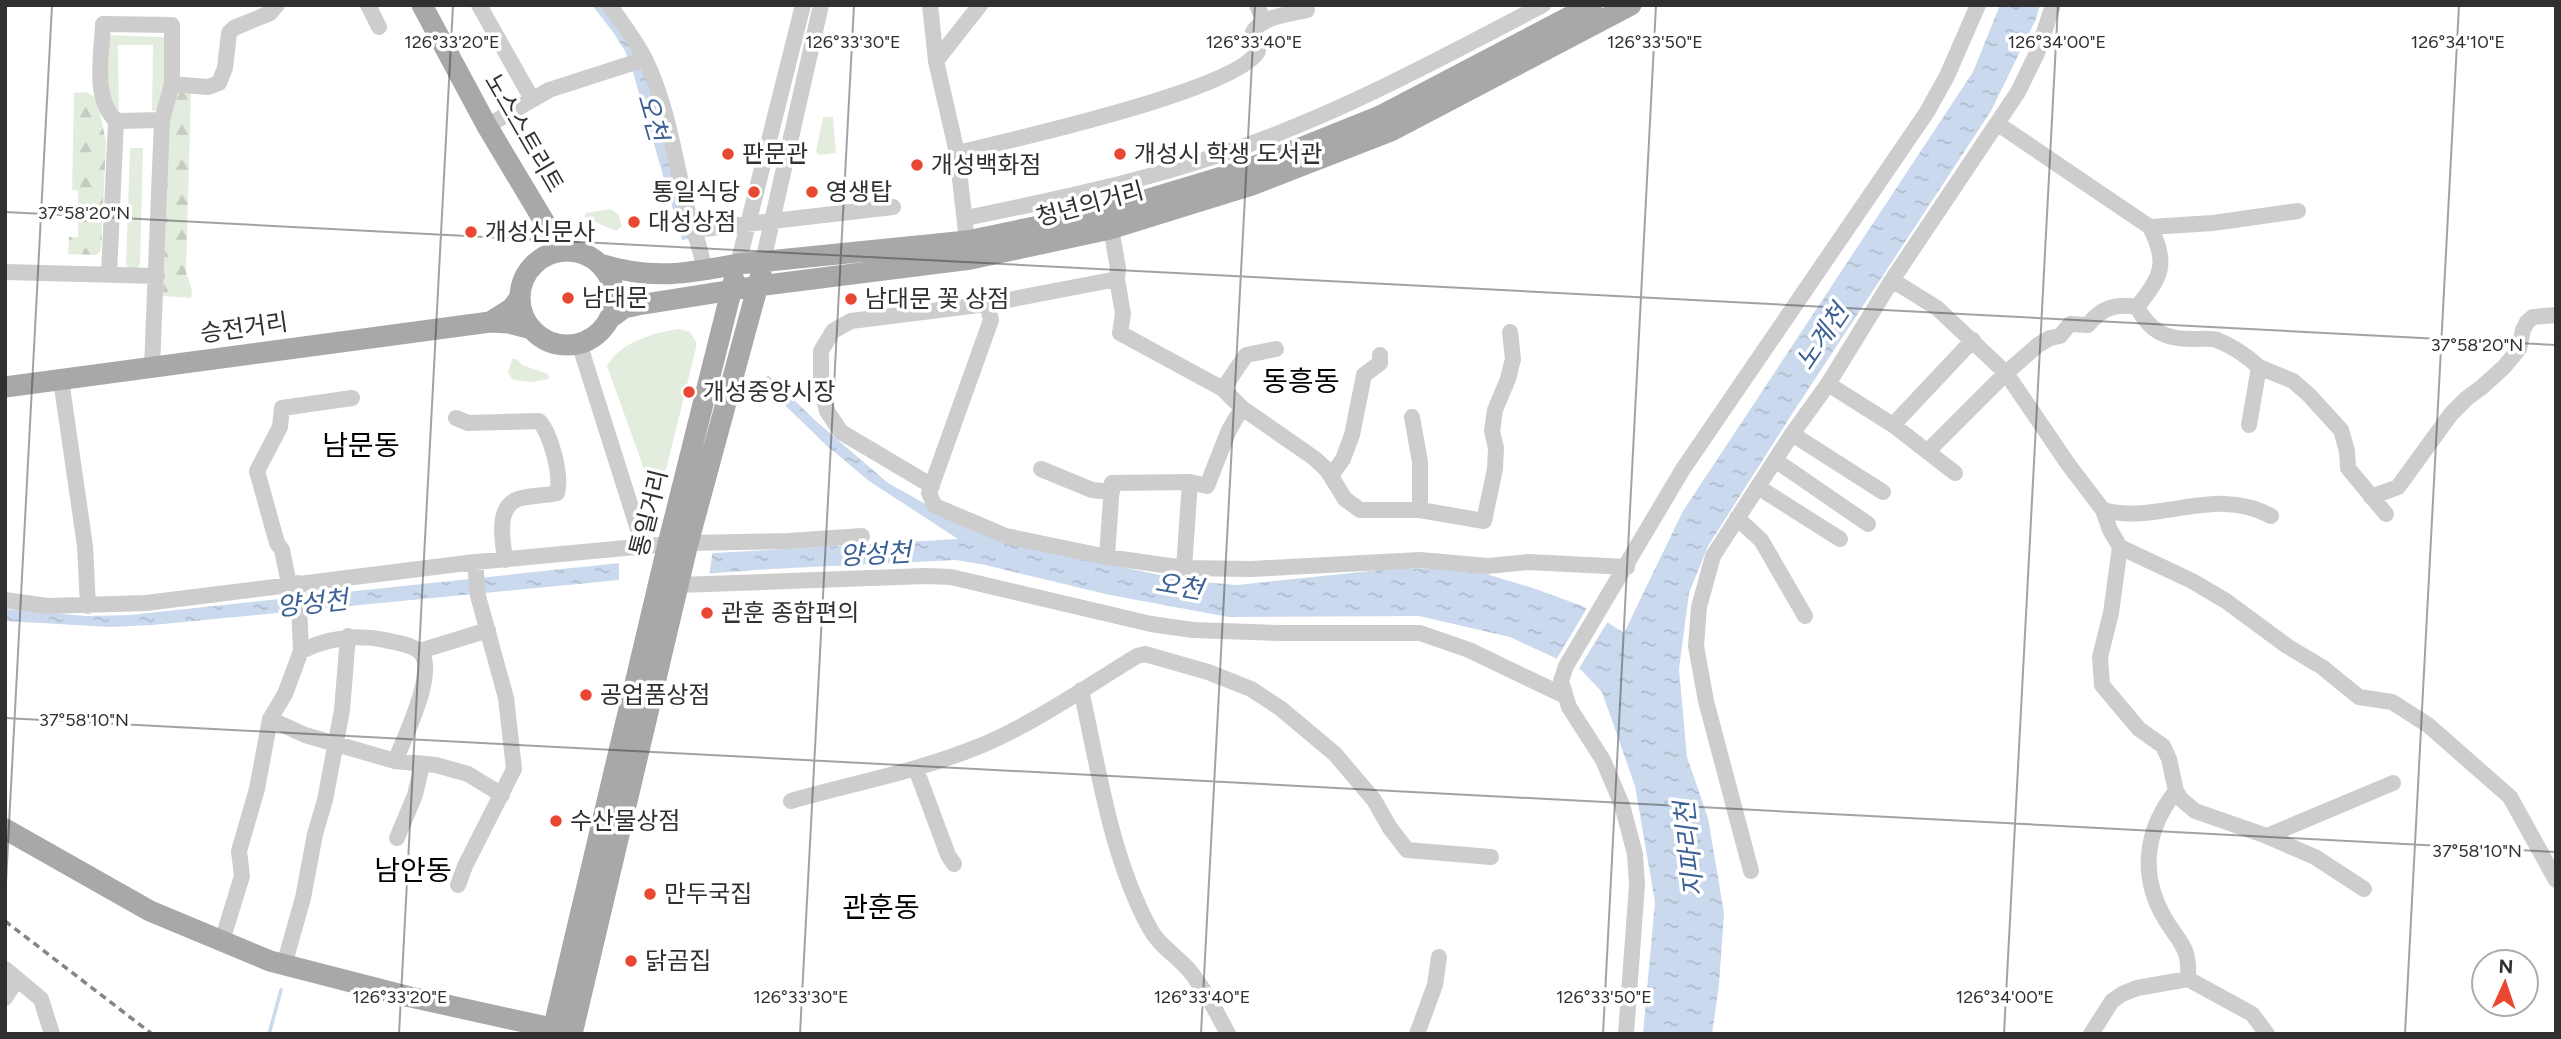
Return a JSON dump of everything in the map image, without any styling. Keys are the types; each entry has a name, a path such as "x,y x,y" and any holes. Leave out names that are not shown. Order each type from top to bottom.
{"main road":[{"name":"노스스트리트","path":"422,5 559,252"},
{"name":"청년의거리","path":"600,264 644,275 704,271 763,261 967,240 1102,213 1245,170 1380,116 1592,5"},
{"name":"청년의거리","path":"609,319 624,309 638,305 758,286 971,259 1111,228 1252,185 1391,131 1631,5"},
{"path":"573,251 588,256 600,264 612,284 613,308 609,319 602,330 579,343 553,343 532,329 490,322 512,308 520,297 527,273 546,256 573,251"},
{"name":"통일거리","path":"565,1032 679,584 678,543 758,286 763,261"},
{"name":"통일거리","path":"565,1032 678,543 738,264"},
{"path":"520,297 525,319 532,329"},
{"name":"승전거리","path":"5,387 490,322"},
{"path":"5,829 150,911 284,965 565,1032"}],"street":[{"path":"172,84 208,87 219,83 225,68 229,33 234,28 270,13 277,5"},
{"path":"368,5 379,27"},
{"path":"479,5 532,99"},
{"path":"609,5 626,28 638,62 662,103 704,271"},
{"name":"통일거리","path":"738,264 803,5"},
{"name":"통일거리","path":"763,261 821,5"},
{"path":"930,5 936,61 957,153 967,240"},
{"path":"1257,5 1264,22"},
{"path":"965,218 1092,193 1239,148 1367,96 1543,5"},
{"path":"1626,1034 1637,885 1635,854 1622,805 1603,760 1569,707 1561,681 1566,666 1688,473 1927,112 1952,65 1978,5"},
{"path":"1751,871 1706,701 1696,646 1704,583 1713,556 1738,511 1758,487 1828,384 1892,280 1997,124 2027,74 2053,5"},
{"path":"936,61 974,8"},
{"path":"957,153 1127,110 1227,73 1258,51 1253,32 1255,27 1307,10"},
{"path":"152,367 162,120 172,84 172,25 103,24 100,89 108,113 116,121 162,120"},
{"path":"487,126 549,90 638,62"},
{"path":"109,275 116,121"},
{"path":"1997,124 2150,227 2214,223 2298,211"},
{"path":"695,230 893,206"},
{"path":"2137,307 2156,283 2163,266 2150,227"},
{"path":"1111,228 1122,314 1120,333 1223,388 1242,408 1314,458 1331,476 1345,499 1360,510 1420,510 1484,521 1495,469 1496,448 1492,430 1495,410 1513,359 1510,332"},
{"path":"5,272 157,276"},
{"path":"932,486 841,432 827,411 821,388 821,351 833,331 851,321 987,304 1117,279"},
{"path":"1892,280 1937,308 2006,373 2103,510 2120,547 2227,601 2287,646 2322,667 2359,697 2392,702 2428,725 2510,797 2556,880"},
{"path":"987,304 990,320 929,493 935,506 1006,536 1107,557 1184,568 1263,568 1420,560 1488,566 1528,562 1627,568"},
{"path":"1928,451 2038,345 2060,336 2070,324 2088,325 2111,306 2122,304 2137,307"},
{"path":"2137,307 2145,323 2161,334 2184,340 2214,339 2249,358 2259,367 2293,381 2341,430 2348,468 2386,514"},
{"path":"2371,497 2398,487 2451,414 2504,367 2519,349 2527,322 2533,317 2556,315"},
{"path":"1893,425 1973,341"},
{"path":"579,343 643,545"},
{"path":"1223,388 1246,355 1276,349"},
{"path":"1331,476 1348,447 1364,375 1380,363 1380,355"},
{"path":"2249,425 2259,367"},
{"path":"61,380 85,546 88,606"},
{"path":"1828,384 1893,425 1955,473"},
{"path":"222,941 242,876 239,852 257,789 270,719 285,694 301,651 301,613 295,585 277,543 257,471 280,427 282,408 352,398"},
{"path":"1107,557 1112,483 1190,482 1207,486 1229,430 1242,408"},
{"path":"1412,417 1420,462 1420,510"},
{"path":"456,418 468,423 539,421 547,429 560,483 557,493 517,500 507,511 501,523 505,560"},
{"path":"1792,434 1883,492"},
{"path":"1775,460 1868,524"},
{"path":"1041,469 1092,490 1112,492"},
{"path":"1184,568 1190,482"},
{"path":"1758,487 1840,539"},
{"path":"2103,510 2115,513 2152,511 2212,503 2255,507 2271,516"},
{"path":"1738,511 1761,540 1805,616"},
{"path":"5,600 47,606 159,601 476,568 505,560 617,550 643,545 862,536"},
{"path":"2120,547 2111,613 2100,657 2102,685 2139,729 2163,746 2169,759 2176,791 2181,799 2195,811 2267,836 2326,863 2364,889"},
{"path":"458,885 514,769 506,698 478,596 476,568"},
{"path":"679,584 951,577 1151,624 1193,630 1420,633 1469,650 1565,696"},
{"path":"1145,654 1151,624"},
{"path":"420,651 488,630"},
{"path":"301,651 315,644 348,636 408,645 420,651 424,660 423,691 395,761"},
{"path":"284,965 303,898 336,743 342,710 348,636"},
{"path":"791,801 916,769 980,746 1030,721 1136,656 1145,654 1208,672 1241,685 1280,708 1335,754 1374,800 1407,850 1491,857"},
{"path":"1081,690 1111,831 1132,889 1155,937 1188,969 1206,992 1228,1034"},
{"path":"270,719 305,735 395,761 436,765 468,774 502,795"},
{"path":"397,838 415,795 422,765"},
{"path":"916,769 948,855 954,864"},
{"path":"2267,836 2393,783"},
{"path":"2176,791 2155,824 2148,846 2148,870 2158,905 2184,946 2188,959 2188,979"},
{"path":"1417,1034 1435,985 1439,957"},
{"path":"5,998 11,974 41,999 52,1034"},
{"path":"2091,1034 2112,1001 2122,994 2137,988 2188,979 2252,1014 2267,1034"}],"green space":[{"path":"109,35 165,37 165,101 160,110 152,111 153,45 118,45 119,110 112,108 108,80"},
{"path":"86,92 97,98 106,142 101,251 96,255 68,254 69,237 78,237 78,191 72,190 74,93"},
{"path":"178,92 191,92 186,272 192,290 191,298 163,296 169,122"},
{"path":"823,117 833,117 836,153 819,155 816,152"},
{"path":"130,148 143,148 140,264 137,269 129,269 126,264"},
{"path":"610,209 618,214 622,226 616,231 584,217 586,213"},
{"path":"679,329 690,332 696,342 696,348 662,486 657,489 650,486 607,366 620,351 638,340"},
{"path":"512,359 548,374 548,379 532,382 513,380 508,372"}],"water":[{"name":"오천","path":"592,5 602,5 634,50 657,104 693,238 682,240 625,51"},
{"path":"2000,5 2040,5 2036,19 1991,111 1708,546 1689,593 1679,669 1687,757 1708,818 1724,913 1719,985 1712,1034 1643,1034 1655,902 1635,786 1602,692 1581,670 1510,637 1419,616 1229,617 1110,595 956,560 619,580 153,625 111,627 5,621 5,609 86,616 130,615 714,553 958,539 869,481 826,445 762,383 768,375 817,422 888,483 940,512 1092,561 1189,581 1237,585 1399,568 1454,569 1483,573 1582,606 1624,633 1683,511 1973,72"}],"pier":[{"path":"713,550 709,576 619,582 619,561"},
{"path":"1587,608 1608,621 1577,672 1556,660"}],"waterway":[{"path":"269,1034 281,990"}],"railway":[{"path":"5,921 152,1034"}],"place":[{"name":"판문관","path":"728,154"},
{"name":"개성시 학생 도서관","path":"1120,154"},
{"name":"개성백화점","path":"917,165"},
{"name":"통일식당","path":"754,192"},
{"name":"영생탑","path":"812,192"},
{"name":"대성상점","path":"634,222"},
{"name":"개성신문사","path":"471,232"},
{"name":"남대문","path":"568,298"},
{"name":"남대문 꽃 상점","path":"851,299"},
{"name":"개성중앙시장","path":"689,392"},
{"name":"관훈 종합편의","path":"707,613"},
{"name":"공업품상점","path":"586,695"},
{"name":"수산물상점","path":"556,821"},
{"name":"만두국집","path":"650,894"},
{"name":"닭곰집","path":"631,961"}],"district":[{"name":"동흥동","path":"1301,381"},
{"name":"남문동","path":"361,445"},
{"name":"남안동","path":"413,870"},
{"name":"관훈동","path":"881,907"}],"water label":[{"name":"노계천","path":"1822,337"},
{"name":"양성천","path":"875,554"},
{"name":"양성천","path":"312,603"},
{"name":"지파리천","path":"1689,849"}]}
